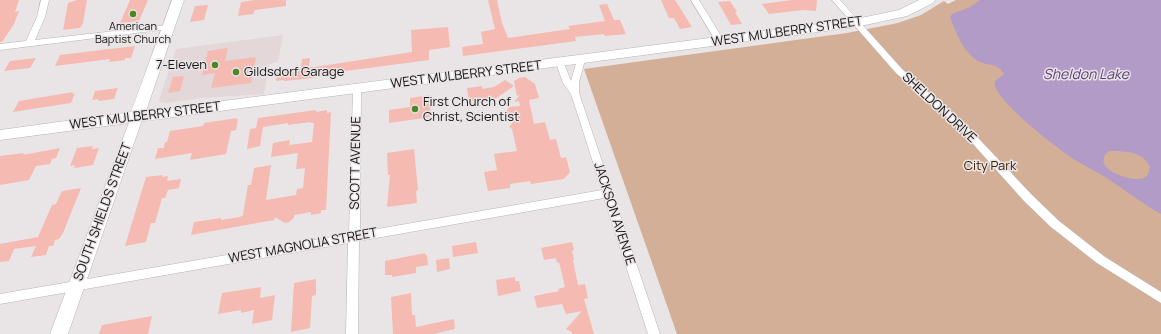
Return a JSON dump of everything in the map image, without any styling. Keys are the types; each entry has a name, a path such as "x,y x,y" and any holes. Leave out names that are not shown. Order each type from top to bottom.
{"main road":[{"name":"SOUTH SHIELDS STREET","path":"59,334 178,0"},
{"name":"WEST MULBERRY STREET","path":"0,135 560,63 856,23 903,13 928,0"}],"street":[{"path":"28,44 40,21 45,0"},
{"path":"695,0 720,41"},
{"name":"SHELDON DRIVE","path":"836,0 899,71 960,124 1028,198 1055,224 1101,260 1161,298"},
{"path":"0,47 168,27"},
{"name":"JACKSON AVENUE","path":"574,93 575,82 581,60"},
{"name":"JACKSON AVENUE","path":"560,63 567,83 574,93 654,334"},
{"name":"SCOTT AVENUE","path":"352,334 357,89"},
{"name":"WEST MAGNOLIA STREET","path":"0,299 607,193"}],"shaded area":[{"path":"283,35 278,62 269,64 264,94 203,98 166,103 160,102 159,100 176,49"}],"green space":[{"name":"City Park","path":"956,0 1161,0 1161,334 677,334 584,69 847,33 898,23 921,15 944,1 948,4"}],"water":[{"name":"Sheldon Lake","path":"980,0 1161,0 1161,214 1105,177 1067,155 1014,111 996,89 995,81 1004,74 1002,70 993,65 980,62 974,58 969,54 958,36 950,17 952,14 970,7","holes":["1109,151 1127,152 1138,155 1143,158 1150,167 1148,173 1144,178 1139,179 1115,173 1108,169 1104,164 1104,158"]}],"building":[{"path":"0,0 19,0 15,12 19,11 14,24 2,42 0,42"},
{"path":"77,0 87,0 83,23 80,28 63,30 68,3"},
{"name":"American Baptist Church","path":"130,0 148,0 139,21 120,23"},
{"path":"255,0 286,0 286,6 255,10 253,14 238,16 241,2"},
{"path":"488,0 497,0 502,23 508,38 570,29 568,26 605,21 599,5 607,4 614,20 620,20 626,34 605,36 604,34 575,37 576,41 463,56 462,47 483,44 481,32 495,29"},
{"path":"661,0 675,0 692,27 680,29 674,18 669,18"},
{"path":"792,0 817,0 816,11 803,10 769,14 762,4"},
{"path":"730,1 742,24 731,25 718,2"},
{"path":"208,5 204,20 190,22 195,6"},
{"path":"448,27 450,47 429,50 429,60 338,72 338,74 304,79 276,81 277,72 301,68 302,59 310,58 309,67 315,67 412,52 411,30"},
{"path":"135,46 131,58 125,58 125,60 109,62 110,59 55,66 60,55"},
{"path":"228,48 225,61 256,57 251,83 211,88 215,73 202,75 208,51"},
{"path":"36,58 30,68 4,71 10,61"},
{"name":"7-Eleven","path":"184,76 180,91 168,93 173,77"},
{"path":"525,77 535,84 539,98 529,100 534,124 545,122 550,140 556,139 561,158 566,157 570,172 564,179 531,184 530,181 510,184 510,188 488,191 484,172 497,170 494,154 517,151 512,129 509,127 515,120 504,114 509,107 520,106 519,101 514,102 520,95 517,96 514,81"},
{"path":"505,80 514,86 495,99 469,101 467,88 482,86 482,89 494,87"},
{"path":"118,88 114,99 98,101 99,99 92,100 95,91"},
{"path":"73,92 72,94 75,93 71,103 13,112 19,101"},
{"name":"First Church of Christ, Scientist","path":"429,95 431,117 389,123 389,110 410,107 410,98"},
{"path":"316,110 316,112 327,110 327,113 331,112 326,210 321,210 321,213 311,215 311,212 294,215 294,218 285,223 275,217 274,220 191,235 194,222 221,218 221,220 240,217 243,215 248,185 251,185 254,168 271,165 266,200 296,195 297,189 303,188 305,168 296,169 298,153 271,157 273,143 290,140 289,145 312,142 314,123 311,122 288,125 288,123 263,127 260,146 247,149 250,129 256,128 258,118"},
{"path":"237,118 236,130 231,131 226,154 190,160 192,153 155,159 158,148 164,148 170,131 203,126 204,123"},
{"path":"93,146 92,149 99,148 93,165 74,168 75,165 70,166 77,148"},
{"path":"60,148 56,158 52,159 50,164 36,166 29,180 0,185 0,156 24,153 23,155"},
{"path":"414,149 418,190 416,191 417,203 387,207 390,175 388,175 387,153"},
{"path":"163,175 162,177 168,176 167,181 181,179 179,188 168,190 165,198 162,198 155,223 151,223 146,242 125,246 146,177"},
{"path":"81,188 63,233 59,239 55,240 53,246 49,246 46,255 31,257 36,246 14,249 9,261 0,262 0,244 38,237 52,205 56,204 62,191"},
{"path":"476,242 478,253 453,257 452,246"},
{"path":"572,242 574,250 572,251 573,260 578,285 585,284 588,298 584,299 594,334 572,334 572,332 566,329 582,311 566,314 562,304 537,308 534,296 559,291 558,289 565,287 559,262 557,263 556,258 544,260 541,248"},
{"path":"425,253 425,255 427,255 428,265 416,267 416,273 392,277 392,275 385,275 385,261"},
{"path":"449,258 450,269 437,272 436,260"},
{"path":"515,277 515,281 519,281 521,291 498,296 496,280"},
{"path":"316,279 316,295 312,296 310,328 291,332 294,283"},
{"path":"261,287 260,298 275,295 272,320 252,324 254,310 241,313 241,310 218,314 222,293"},
{"path":"411,293 412,315 415,315 416,327 454,319 455,329 433,334 393,334 391,297"},
{"path":"152,316 148,334 99,334 102,325"}],"place":[{"name":"American Baptist Church","path":"133,14"},
{"name":"7-Eleven","path":"215,65"},
{"name":"Gildsdorf Garage","path":"236,72"},
{"name":"First Church of Christ, Scientist","path":"415,109"}]}
